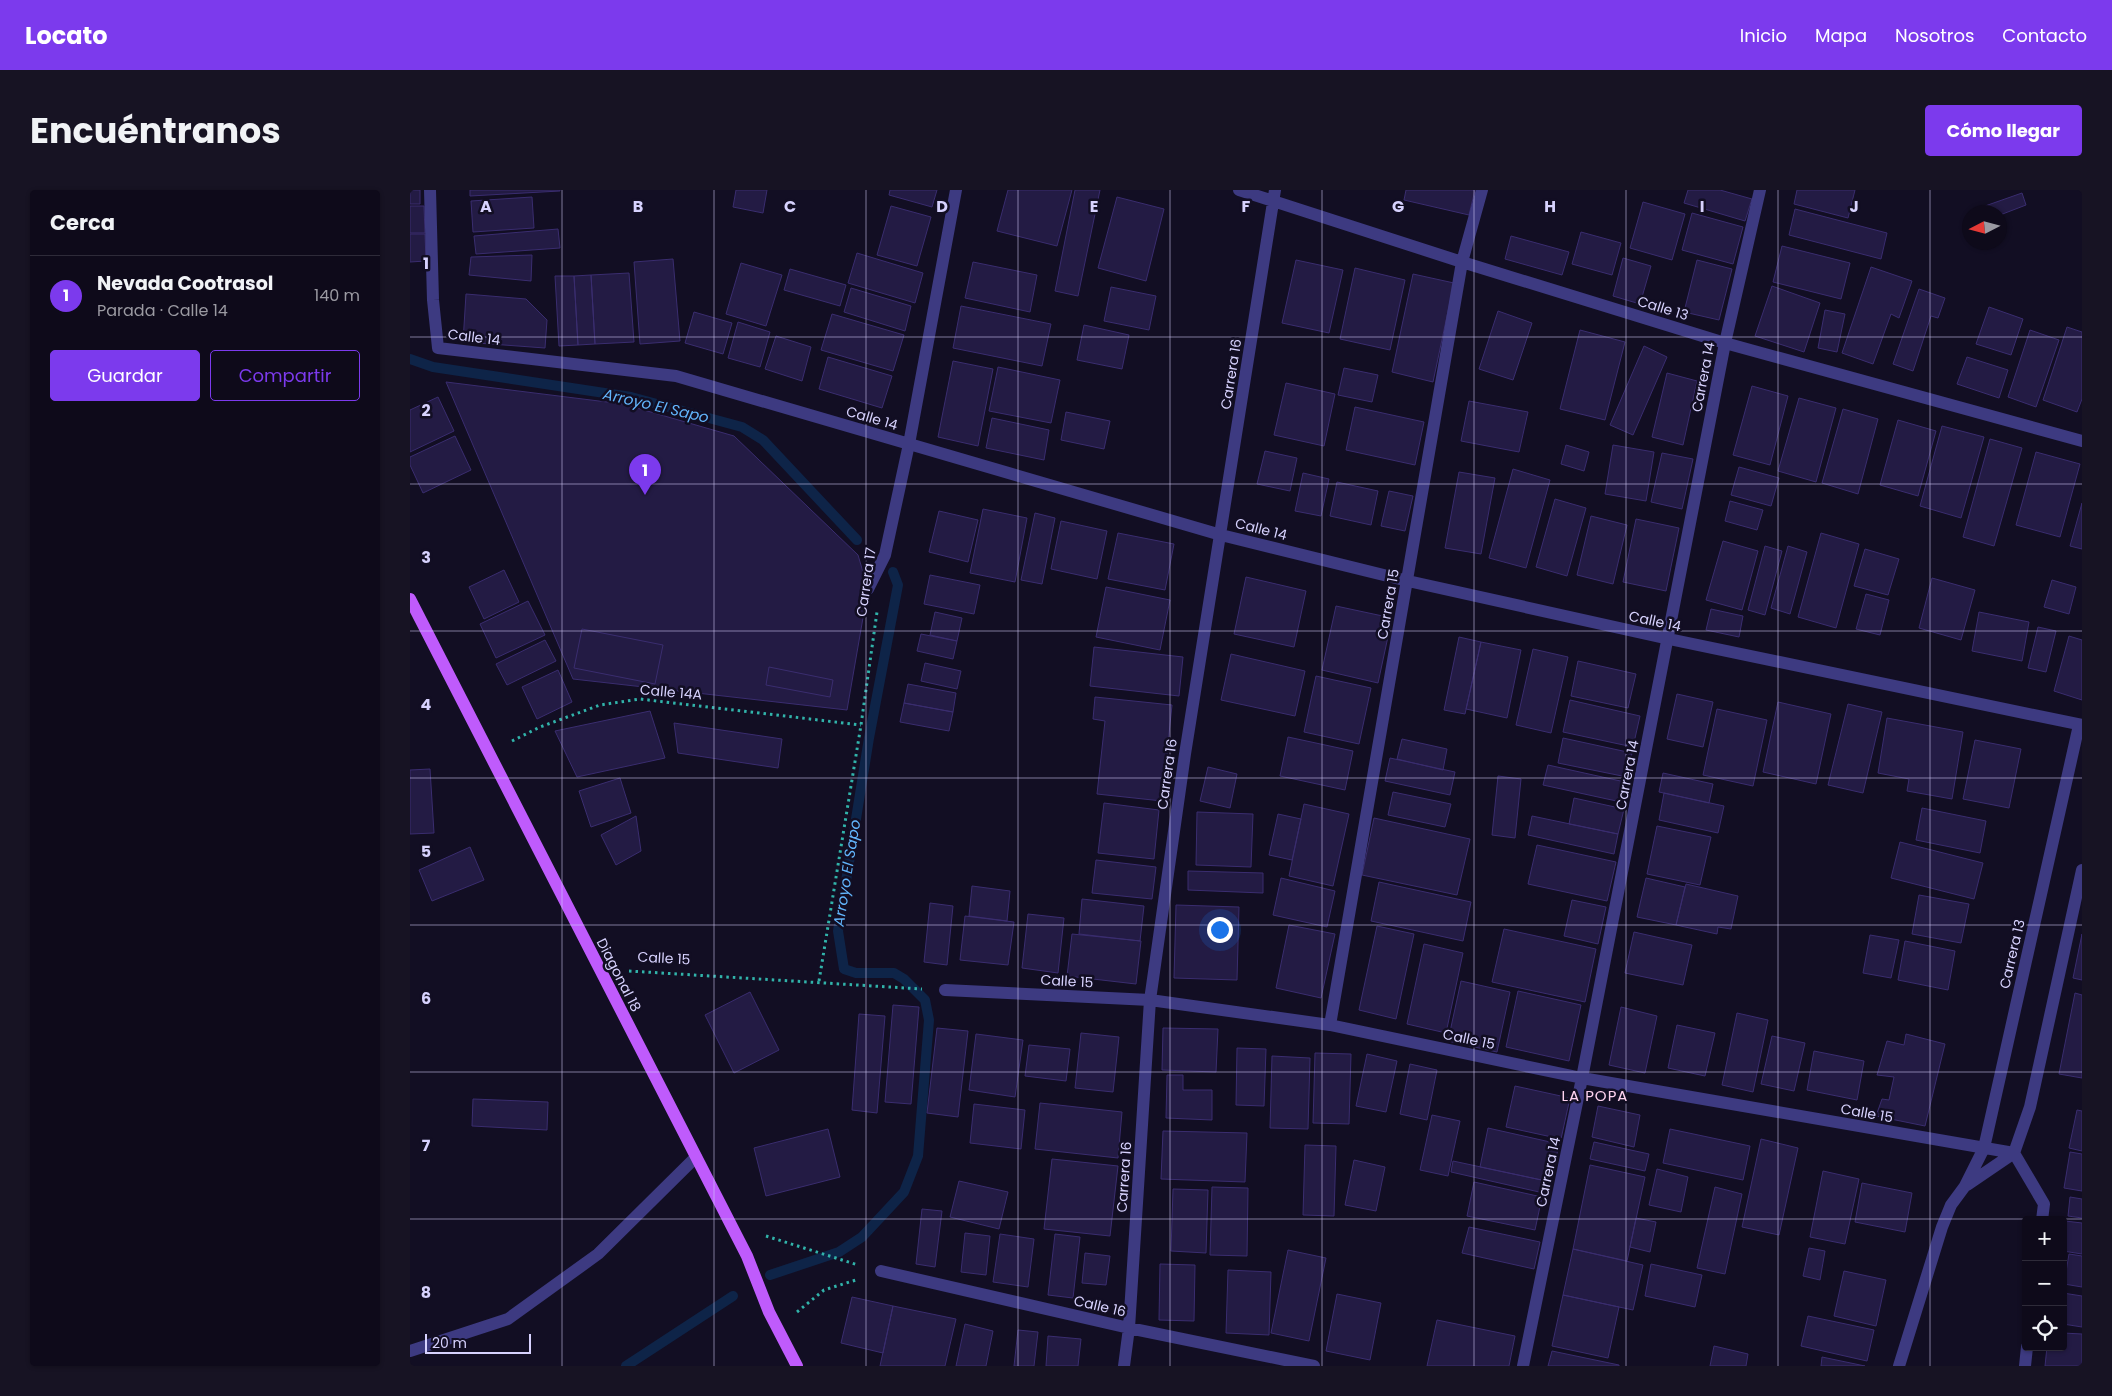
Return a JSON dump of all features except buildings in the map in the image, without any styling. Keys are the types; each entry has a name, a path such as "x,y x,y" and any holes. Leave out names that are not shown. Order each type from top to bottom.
{"main road":[{"name":"Diagonal 18","path":"410,599 747,1256 769,1312 796,1366"}],"street":[{"name":"Calle 14","path":"430,190 433,300 438,348 676,376 1221,535 1408,581 1669,639 2081,725"},
{"name":"Carrera 17","path":"868,589 885,555 909,444 956,190"},
{"name":"Calle 13","path":"1239,190 1274,196 1462,262 1725,342 2082,441"},
{"name":"Carrera 15","path":"1330,1025 1462,262 1482,190"},
{"name":"Carrera 14","path":"1522,1366 1582,1078 1669,639 1725,342 1760,190"},
{"name":"Carrera 16","path":"1124,1366 1130,1328 1150,1000 1184,754 1221,535 1274,196"},
{"name":"Carrera 13","path":"1899,1366 1942,1227 1951,1206 1965,1186 1984,1148 2081,725"},
{"path":"2042,1216 2044,1204 2014,1153 2030,1107 2082,870"},
{"name":"Calle 15","path":"945,990 1150,1000 1330,1025 1582,1078 2014,1153"},
{"name":"Carrera 13","path":"1965,1186 2014,1153"},
{"path":"410,1351 508,1319 598,1254 696,1157"},
{"name":"Calle 16","path":"881,1271 1130,1328 1314,1366"},
{"path":"2025,1366 2027,1351"}],"path":[{"name":"Carrera 17","path":"819,981 861,725 878,602"},
{"name":"Calle 14A","path":"489,753 540,727 600,704 640,699 861,725"},
{"name":"Calle 15","path":"600,969 819,981 905,988"},
{"path":"730,1223 808,1251 845,1261"},
{"path":"777,1328 824,1290 881,1271"}],"waterway":[{"name":"Arroyo El Sapo","path":"410,359 433,367 631,397 742,427 763,440 857,540"},
{"name":"Arroyo El Sapo","path":"770,1275 839,1252 862,1237 904,1192 918,1156 929,1020 925,1000 904,979 894,973 856,973 844,969 838,931 869,738 898,585 893,572"},
{"name":"Arroyo El Sapo","path":"626,1366 733,1296"}],"place":[{"name":"Nevada Cootrasol","path":"645,495"}],"district":[{"name":"LA POPA","path":"1595,1096"}]}
